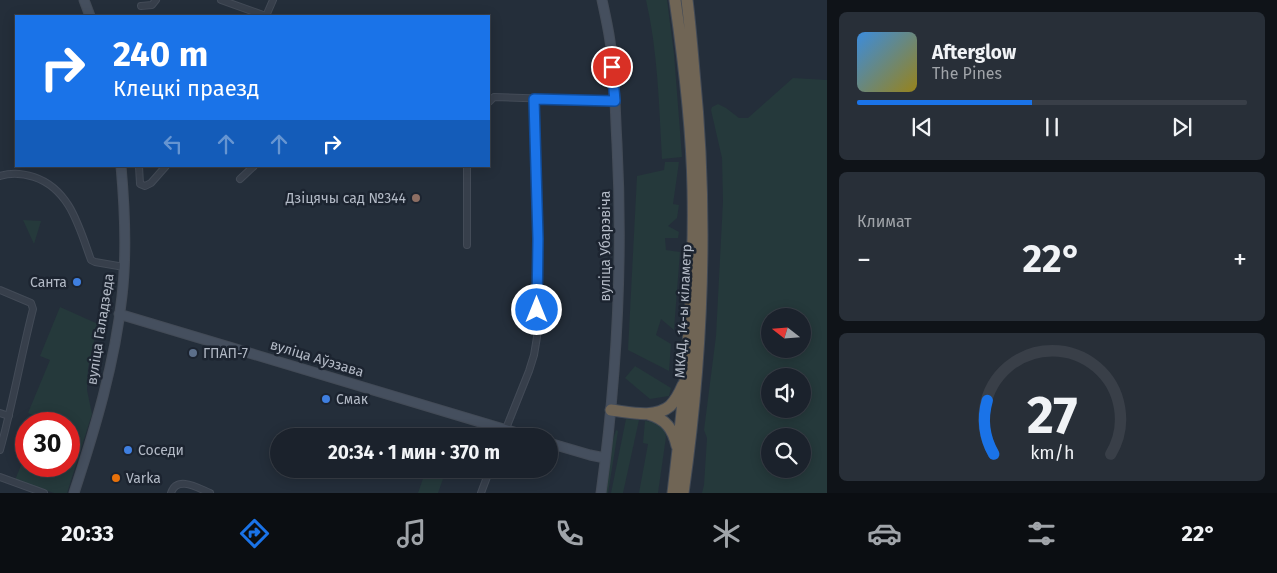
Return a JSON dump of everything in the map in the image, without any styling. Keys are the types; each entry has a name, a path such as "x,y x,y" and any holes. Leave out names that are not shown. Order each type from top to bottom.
{"highway":[{"path":"675,0 694,130"},
{"path":"687,0 694,130"},
{"name":"МКАД, 14-ы кіламетр","path":"673,493 686,381 689,334 693,245 694,130"},
{"name":"МКАД, 14-ы кіламетр","path":"683,493 690,446 700,319 702,234 694,130"},
{"path":"611,410 644,413 660,412 670,406 686,381"},
{"path":"644,413 666,422 674,436 678,452"}],"main road":[{"path":"84,0 90,15"},
{"name":"вуліца Убарэвіча","path":"600,493 611,410 616,350 620,254 615,101 610,45 602,0"},
{"name":"вуліца Галадзеда","path":"74,493 103,397 120,314 124,266 125,217 121,167"},
{"name":"вуліца Аўэзава","path":"120,314 488,428"},
{"path":"558,446 606,458"}],"street":[{"path":"142,6 152,4 156,0"},
{"path":"221,0 263,15"},
{"path":"266,15 273,0"},
{"path":"490,101 494,97 615,101"},
{"path":"506,428 532,361 537,337 538,239 534,99"},
{"path":"139,167 140,184 145,186 165,167"},
{"path":"240,179 253,167"},
{"path":"467,167 467,244"},
{"path":"0,176 11,172 22,174 45,181 54,187 70,207 91,260 124,266"},
{"path":"0,290 31,303 33,309 22,349 9,416 0,450"},
{"path":"0,413 9,416"},
{"path":"0,477 44,493"},
{"path":"481,493 487,478"},
{"path":"171,493 175,486 179,484 186,484 210,493"}],"green space":[{"path":"646,0 667,0 674,54 682,157 662,159 656,59"},
{"path":"793,78 827,80 827,493 702,493 707,438 704,430 716,336 723,201 722,158 711,110 712,107 718,104 739,118 748,118"},
{"path":"665,162 679,162 673,204 679,205 677,218 668,226 679,232 678,238 665,238 666,250 680,252 674,330 661,319 656,335 671,344 669,371 628,350 637,176 664,170"},
{"path":"23,220 41,221 34,244"},
{"path":"60,307 98,324 88,368 87,390 92,414 80,452 80,412 28,412 50,360 40,356"},
{"path":"635,366 671,388 669,396 650,399 625,378"},
{"path":"626,419 639,420 623,493 611,493"},
{"path":"645,421 656,422 664,427 666,437 658,493 639,493 648,444 643,443"},
{"path":"616,430 618,431 608,493 604,493 612,443"},
{"path":"16,477 72,477 67,493 54,493 15,480"},
{"path":"423,478 443,478 438,493 418,493"}],"place":[{"name":"Дзіцячы сад №344","path":"416,198"},
{"name":"Санта","path":"77,282"},
{"name":"ГПАП-7","path":"193,353"},
{"name":"Смак","path":"326,399"},
{"name":"Соседи","path":"128,450"},
{"name":"Varka","path":"116,478"}],"route":[{"path":"537,310 538,239 534,99 615,101 612,67"}]}
